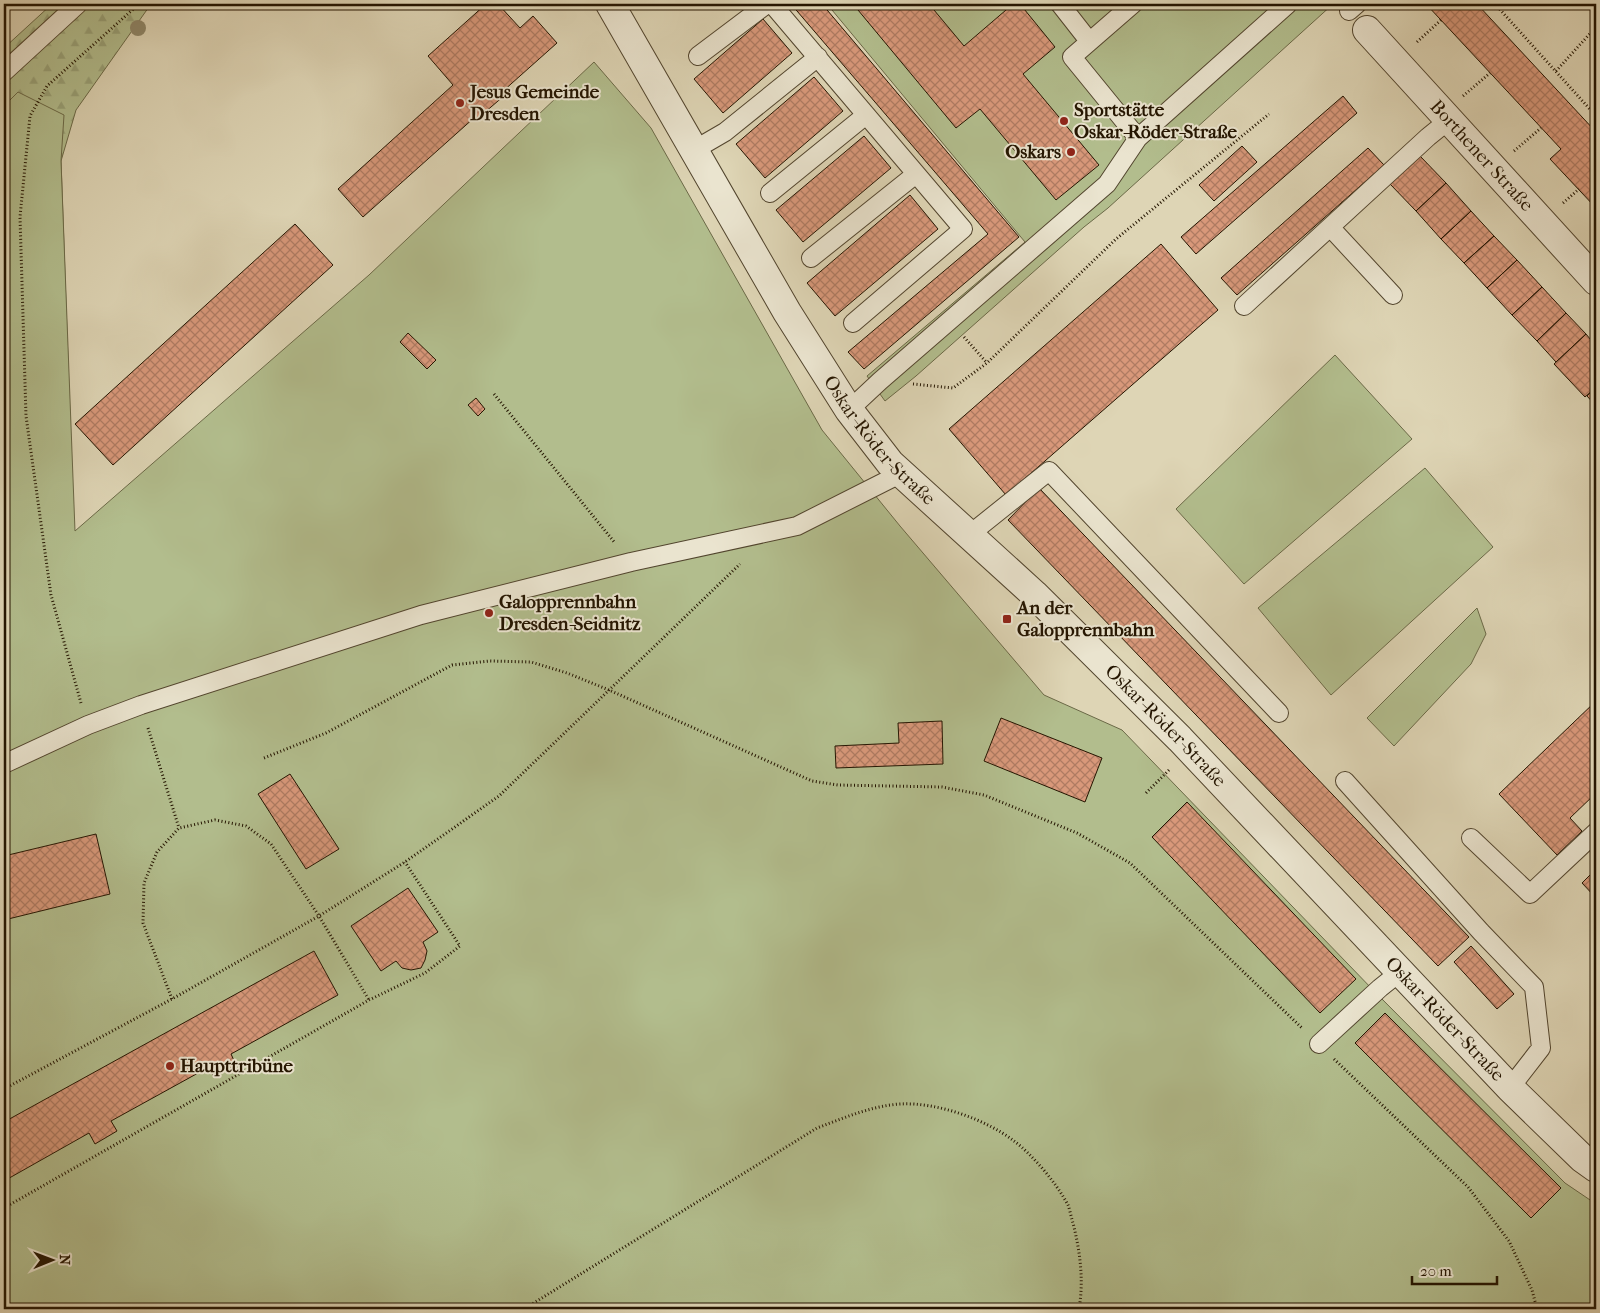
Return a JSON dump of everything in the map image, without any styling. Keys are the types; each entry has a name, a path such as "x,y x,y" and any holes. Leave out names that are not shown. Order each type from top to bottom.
{"street":[{"name":"Oskar-Röder-Straße","path":"610,4 787,312 849,410 900,474 1034,594 1180,739 1510,1088 1582,1158 1596,1168"},
{"name":"Borthener Straße","path":"1358,15 1453,111 1596,281"}],"lane":[{"path":"4,72 78,4"},
{"path":"698,56 767,4"},
{"path":"772,4 962,229 853,323"},
{"path":"1060,4 1088,41"},
{"path":"1133,4 1088,41 1072,57 1138,138"},
{"path":"849,410 1107,184 1138,138 1288,4"},
{"path":"694,150 725,132 818,58"},
{"path":"1244,306 1428,137 1453,111"},
{"path":"770,193 866,115"},
{"path":"811,258 916,174"},
{"path":"1330,227 1393,295"},
{"path":"969,535 1049,471 1279,713"},
{"path":"4,764 88,725 141,705 421,615 631,562 797,526 900,474"},
{"path":"1345,781 1481,932 1534,987 1541,1048 1510,1088"},
{"path":"1471,838 1530,894 1596,832"},
{"path":"1319,1044 1400,972"}],"path":[{"path":"88,725 51,595 26,416 20,217 30,116 46,86 139,4"},
{"path":"1495,4 1596,116"},
{"path":"1415,44 1441,20"},
{"path":"1556,72 1596,27"},
{"path":"1453,111 1490,74"},
{"path":"880,381 954,388 987,363 1116,239 1269,114"},
{"path":"1508,156 1541,128"},
{"path":"1557,208 1579,189"},
{"path":"949,321 987,363"},
{"path":"494,394 631,562"},
{"path":"4,1090 172,999 319,916 405,862 499,796 741,563"},
{"path":"264,758 326,733 452,665 490,660 531,662 567,673 609,690 812,781 838,785 942,787 984,795 1077,833 1130,863 1468,1187 1509,1241 1532,1290 1537,1309"},
{"path":"141,705 179,828"},
{"path":"1146,793 1165,774"},
{"path":"172,999 143,923 144,883 158,852 179,828 215,820 246,826 272,844 319,916 369,1000"},
{"path":"4,1208 369,1000 425,973 460,946 405,862"},
{"path":"524,1309 817,1128 859,1111 901,1104 936,1106 978,1120 1014,1141 1045,1171 1068,1206 1080,1249 1082,1293 1079,1309"}],"green space":[{"path":"52,4 151,4 76,110 61,161 74,532 4,684 4,48"},
{"name":"Sportstätte Oskar-Röder-Straße","path":"827,4 1333,4 1108,208 885,401 867,376 1025,242"},
{"name":"Galopprennbahn Dresden-Seidnitz","path":"594,62 651,128 822,430 900,526 1044,695 1122,730 1375,992 1565,1183 1596,1204 1596,1309 4,1309 4,106 18,92 64,115 61,161 75,531 369,275"},
{"path":"1335,355 1412,439 1244,584 1176,509"},
{"path":"1425,468 1493,547 1331,695 1258,608"},
{"path":"1477,608 1486,634 1471,664 1394,746 1367,718"}],"building":[{"path":"486,4 498,4 520,28 533,16 557,43 502,92 505,95 477,119 475,117 363,217 338,189 453,85 428,56"},
{"path":"791,4 822,4 1019,237 864,369 848,352 988,234"},
{"path":"853,4 929,4 964,46 1013,4 1020,4 1055,47 1023,74 1099,165 1056,200 980,109 956,128"},
{"path":"1426,4 1477,4 1596,132 1596,208 1550,159 1561,149"},
{"path":"763,19 792,53 723,113 694,79"},
{"path":"814,77 843,111 765,178 736,144"},
{"path":"1343,96 1357,113 1196,254 1181,237"},
{"path":"864,136 891,168 803,242 776,210"},
{"path":"1242,146 1257,162 1214,201 1199,185"},
{"path":"1368,148 1384,165 1237,295 1221,278"},
{"path":"1420,156 1446,183 1416,211 1390,184"},
{"path":"1446,183 1471,211 1441,239 1416,211"},
{"path":"910,195 938,229 835,316 807,283"},
{"path":"1471,211 1494,236 1464,263 1441,239"},
{"path":"295,224 333,265 113,465 75,424"},
{"path":"1494,236 1517,260 1487,288 1464,263"},
{"path":"1161,244 1218,310 1006,495 949,429"},
{"path":"1517,260 1542,287 1512,315 1487,288"},
{"path":"1542,287 1566,313 1537,341 1512,315"},
{"path":"1566,313 1586,334 1556,362 1537,341"},
{"path":"408,333 436,360 427,369 400,342"},
{"path":"1586,334 1596,346 1596,387 1585,397 1554,364"},
{"path":"1596,387 1596,406 1587,396"},
{"path":"476,398 485,409 478,416 468,405"},
{"path":"1039,488 1469,937 1438,966 1008,520"},
{"path":"1596,701 1596,793 1570,818 1582,831 1557,855 1499,794"},
{"path":"1001,718 1102,758 1085,802 984,761"},
{"path":"942,721 943,764 836,768 835,746 899,743 898,723"},
{"path":"290,774 339,849 306,869 258,794"},
{"path":"1187,802 1356,979 1320,1013 1152,837"},
{"path":"96,834 110,894 4,920 4,856"},
{"path":"1596,869 1596,898 1582,883"},
{"path":"408,888 438,932 423,942 427,951 421,968 411,970 402,968 396,961 381,971 351,926"},
{"path":"1471,946 1514,994 1497,1009 1454,962"},
{"name":"Haupttribüne","path":"314,951 338,995 231,1054 236,1065 214,1077 209,1067 111,1121 117,1131 95,1144 89,1133 4,1181 4,1122"},
{"path":"1385,1013 1561,1188 1531,1218 1355,1043"}],"place":[{"name":"Jesus Gemeinde Dresden","path":"460,103"},
{"name":"Sportstätte Oskar-Röder-Straße","path":"1064,121"},
{"name":"Oskars","path":"1071,152"},
{"name":"Galopprennbahn Dresden-Seidnitz","path":"489,613"},
{"name":"An der Galopprennbahn","path":"1007,619"},
{"name":"Haupttribüne","path":"170,1066"}]}
